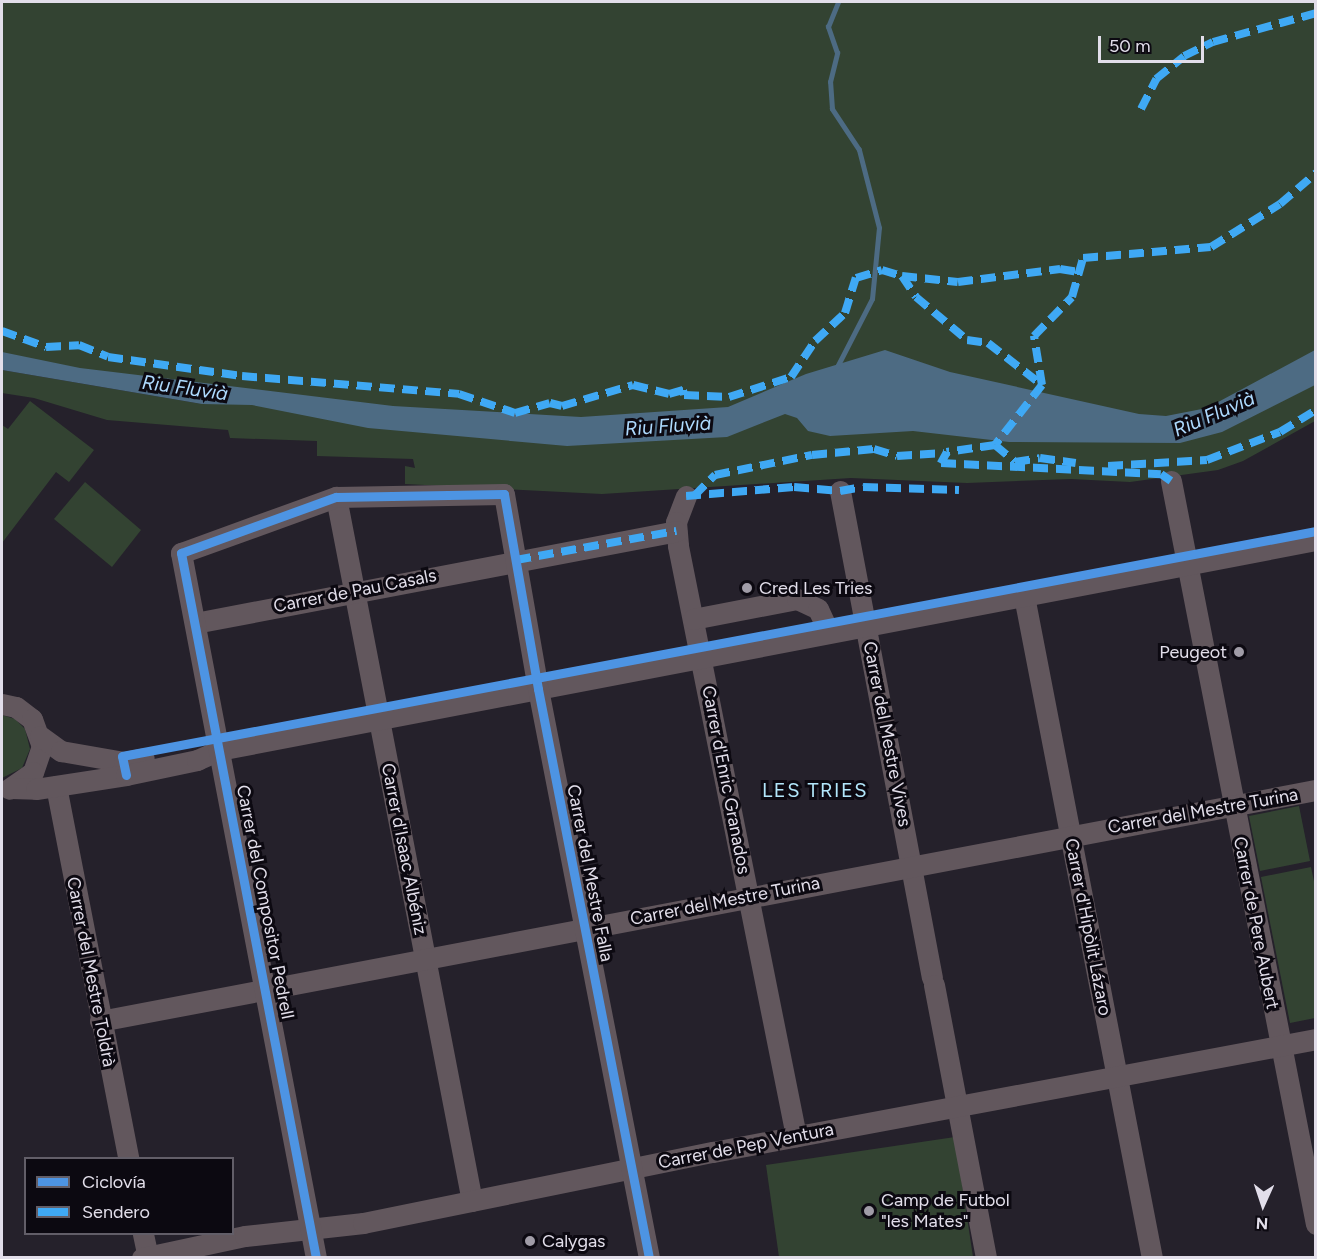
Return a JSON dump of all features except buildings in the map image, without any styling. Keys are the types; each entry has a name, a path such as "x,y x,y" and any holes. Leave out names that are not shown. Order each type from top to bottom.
{"street":[{"name":"Carrer de Pere Aubert","path":"1171,481 1316,1224"},
{"name":"Carrer del Mestre Vives","path":"840,491 986,1257"},
{"name":"Carrer del Mestre Falla","path":"336,497 504,494 538,689 649,1257"},
{"name":"Carrer d'Enric Granados","path":"686,496 678,509 676,531 796,1136"},
{"name":"Carrer del Compositor Pedrell","path":"316,1257 265,989 212,751 195,623 181,553 336,497"},
{"name":"Carrer d'Isaac Albéniz","path":"336,497 472,1201"},
{"name":"Carrer de Pau Casals","path":"195,623 354,590 676,531"},
{"path":"6,789 22,791 56,786 197,760 212,751 1316,540"},
{"name":"Carrer d'Hipòlit Lázaro","path":"1024,596 1152,1257"},
{"path":"693,619 797,599 818,609 829,633"},
{"path":"3,702 24,712 40,736 61,751 124,762 196,747 212,751"},
{"path":"6,789 33,772 41,755 40,736"},
{"name":"Carrer del Mestre Toldrà","path":"56,786 128,1157"},
{"name":"Carrer del Mestre Turina","path":"100,1021 1316,790"},
{"name":"Carrer de Pep Ventura","path":"146,1257 245,1236 310,1228 472,1201 796,1136 1316,1039"},
{"path":"143,1235 146,1257"}],"green space":[{"path":"2,2 1315,2 1315,421 1243,461 1218,470 1130,482 1071,479 967,483 851,478 602,494 405,484 405,466 415,468 413,459 317,456 317,441 230,438 228,430 107,420 34,398 2,393 2,370 202,404 2,357"},
{"path":"30,401 94,450 69,482 56,472 2,543 2,425 8,429"},
{"path":"85,482 141,530 112,567 54,519"},
{"path":"2,715 15,719 25,729 30,749 22,768 2,778"},
{"path":"1299,806 1310,861 1260,871 1249,816"},
{"path":"1311,867 1316,891 1315,1018 1290,1023 1261,877"},
{"name":"Camp de Futbol \"les Mates\"","path":"955,1137 973,1257 779,1257 766,1165"}],"water":[{"name":"Riu Fluvià","path":"885,350 950,372 1139,414 1166,416 1207,408 1315,350 1315,385 1222,432 1180,443 1009,442 913,431 830,436 808,431 797,418 785,414 727,437 567,446 368,428 252,405 202,404 2,370 2,352 80,368 393,406 581,417 728,407 806,374"}],"waterway":[{"path":"837,367 872,299 879,228 859,150 832,109 830,82 837,53 828,27 838,2"}],"marked path":[{"path":"1141,109 1156,79 1184,56 1213,42 1316,13"},
{"path":"1042,385 1034,336 1072,297 1083,258 1211,247 1280,204 1316,173"},
{"path":"902,276 958,282 1060,269 1079,272"},
{"path":"2,331 46,347 79,345 108,357 242,376 459,394 515,413 550,403 562,406 633,385 669,394 683,390 684,395 729,397 791,377 815,341 845,313 856,278 882,270 902,276 916,297 967,340 988,343 1042,385"},
{"path":"1042,385 995,445 947,452 941,463 1161,474 1171,481"},
{"path":"1108,466 1207,460 1280,432 1316,410"},
{"path":"995,445 1015,462 1040,458 1076,463"},
{"path":"694,496 715,475 812,455 874,449 897,456 944,453"},
{"path":"686,496 794,487 840,491 863,487 959,490"},
{"path":"516,560 676,531"}],"cycle path":[{"path":"316,1258 181,553 336,497 504,494 538,689 649,1258"},
{"path":"126,775 122,756 1316,531"}],"place":[{"name":"Cred Les Tries","path":"747,588"},
{"name":"Peugeot","path":"1239,652"},
{"name":"Camp de Futbol \"les Mates\"","path":"869,1211"},
{"name":"Calygas","path":"530,1241"}],"district":[{"name":"LES TRIES","path":"815,790"}]}
